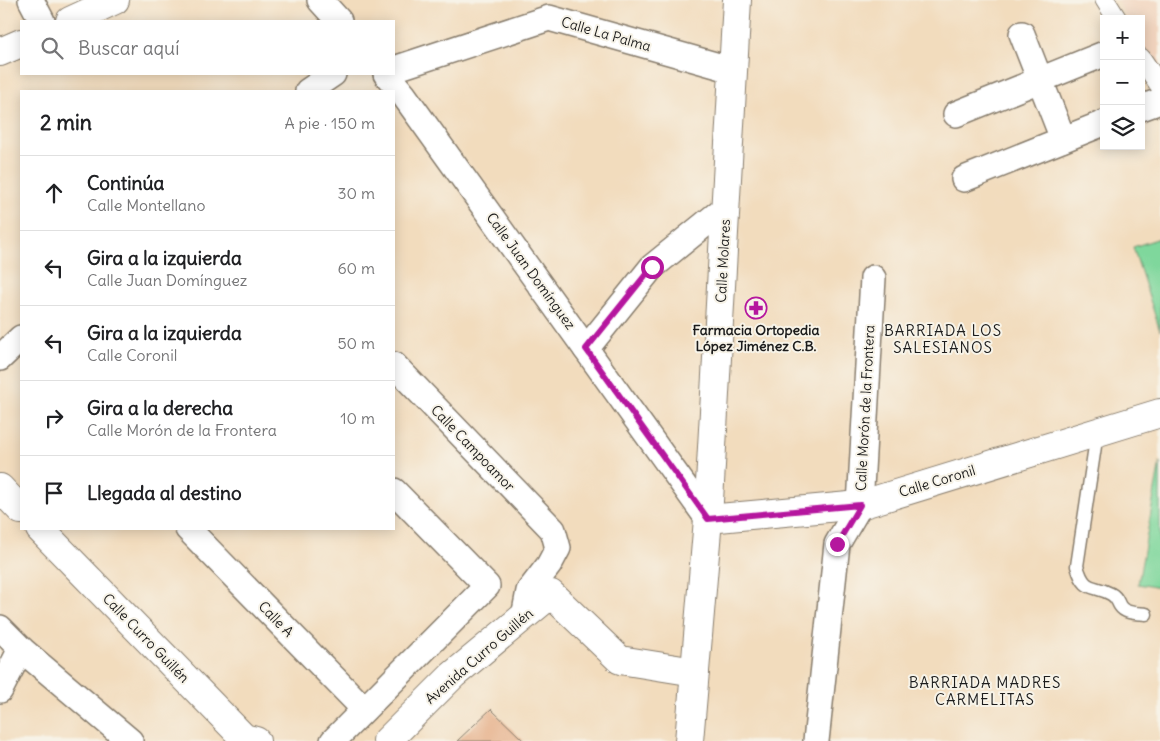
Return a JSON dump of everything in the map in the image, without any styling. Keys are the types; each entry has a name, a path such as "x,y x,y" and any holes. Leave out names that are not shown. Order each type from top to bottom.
{"street":[{"path":"31,0 41,20"},
{"path":"72,20 115,0"},
{"path":"320,0 339,20"},
{"name":"Calle Molares","path":"689,741 708,519 737,0"},
{"path":"1106,0 1115,15"},
{"name":"Calle La Palma","path":"395,69 549,18 733,70"},
{"path":"1022,34 1063,139"},
{"path":"0,52 20,43"},
{"path":"956,114 1100,56"},
{"path":"1142,60 1160,86"},
{"path":"309,90 332,75"},
{"name":"Calle Juan Domínguez","path":"387,75 403,94 708,519"},
{"path":"1145,107 1160,101"},
{"path":"964,179 1100,125"},
{"path":"586,349 652,267 726,207"},
{"name":"Calle Morón de la Frontera","path":"816,741 837,544 860,505 873,278"},
{"name":"Calle Campoamor","path":"395,366 553,530 558,548 549,565 529,591 524,617"},
{"name":"Calle Coronil","path":"708,519 860,505 1160,413"},
{"path":"0,488 20,509"},
{"path":"333,741 487,586 395,492"},
{"name":"Calle Curro Guillén","path":"41,530 247,740"},
{"name":"Calle A","path":"189,530 364,709"},
{"name":"Avenida Curro Guillén","path":"386,741 453,675 551,594 620,660 695,672"},
{"path":"0,628 21,650 130,741"},
{"path":"0,690 21,650"}],"lane":[{"path":"1097,432 1079,556 1080,577 1090,588 1111,594 1125,611 1146,614"}],"shaded area":[{"path":"1117,0 1160,0 1160,77 1145,51 1145,15 1125,15"}],"green space":[{"path":"1160,238 1160,331 1133,247"},
{"path":"1160,462 1160,588 1138,584"}],"building":[{"path":"491,709 524,741 457,741"}],"place":[{"name":"Farmacia Ortopedia López Jiménez C.B.","path":"756,308"}],"district":[{"name":"BARRIADA LOS SALESIANOS","path":"943,340"},
{"name":"BARRIADA MADRES CARMELITAS","path":"985,692"}],"route":[{"path":"652,267 586,349 708,519 860,505 837,544"}]}
